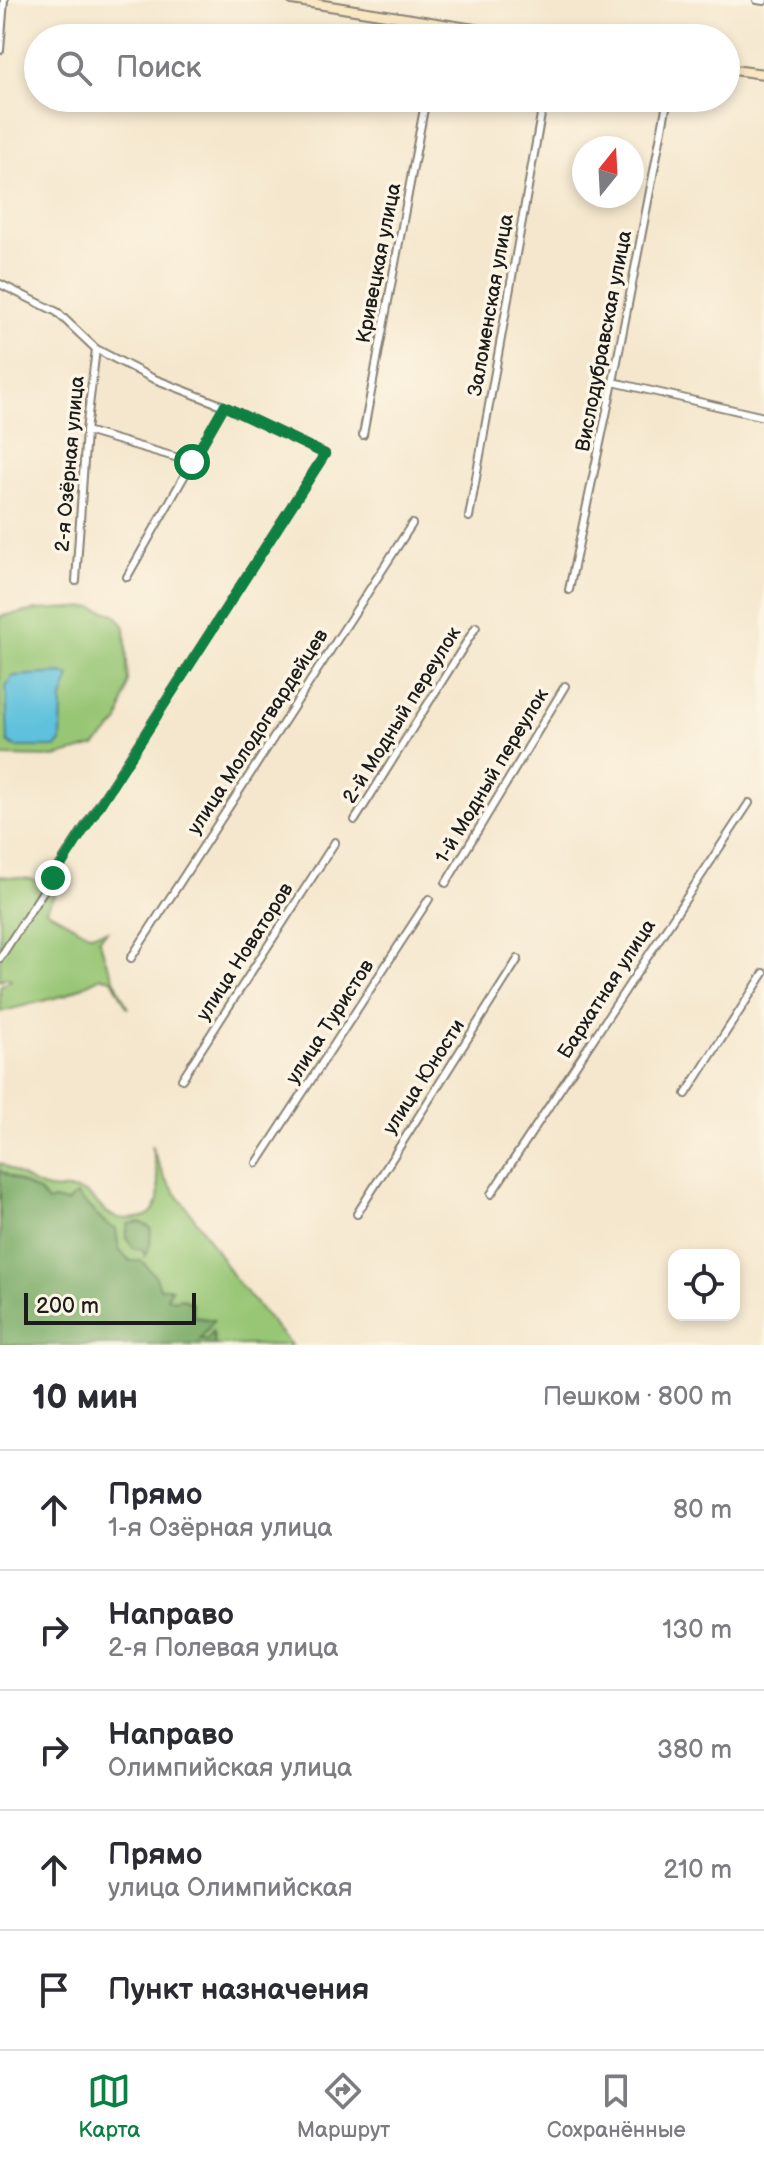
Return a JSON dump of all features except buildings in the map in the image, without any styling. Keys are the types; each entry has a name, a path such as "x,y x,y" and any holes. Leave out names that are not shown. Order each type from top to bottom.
{"main road":[{"path":"292,0 443,24"},
{"path":"740,71 764,74"}],"street":[{"path":"0,50 4,0"},
{"path":"757,0 764,1"},
{"name":"Кривецкая улица","path":"363,435 423,112"},
{"name":"Заломенская улица","path":"469,517 541,112"},
{"name":"Вислодубравская улица","path":"569,590 665,112"},
{"path":"0,284 57,312 96,349 152,378 224,406 325,454 0,958"},
{"name":"2-я Озёрная улица","path":"76,581 86,431 96,349"},
{"path":"613,382 764,417"},
{"path":"127,577 224,406"},
{"path":"86,431 192,462"},
{"name":"улица Молодогвардейцев","path":"131,958 412,524"},
{"name":"2-й Модный переулок","path":"355,820 476,627"},
{"name":"1-й Модный переулок","path":"446,883 565,686"},
{"name":"Бархатная улица","path":"491,1194 749,803"},
{"name":"улица Новаторов","path":"182,1079 335,842"},
{"name":"улица Туристов","path":"257,1163 429,899"},
{"name":"улица Юности","path":"357,1214 518,959"},
{"path":"686,1094 764,973"}],"green space":[{"path":"92,607 115,614 125,627 128,682 119,722 95,746 55,757 0,756 0,616"},
{"path":"0,876 31,879 56,892 46,910 89,934 107,931 99,939 128,1009 112,979 101,977 66,995 0,1012 0,986 11,979 0,980"},
{"path":"151,1145 164,1177 234,1278 291,1345 215,1345 213,1333 207,1340 199,1341 213,1320 194,1317 191,1303 181,1298 174,1300 166,1297 171,1289 160,1288 119,1250 109,1226 76,1195 67,1203 53,1200 48,1203 40,1193 0,1171 0,1163 42,1187 85,1193 116,1217 137,1218 155,1209 158,1200 158,1177"},
{"path":"0,1171 40,1193 48,1202 67,1203 76,1195 100,1219 116,1229 119,1250 130,1261 142,1261 156,1277 160,1288 172,1288 167,1297 192,1303 194,1317 214,1320 200,1340 207,1340 212,1332 215,1345 0,1345"},
{"path":"140,1222 151,1228 145,1256 142,1249 134,1249 126,1238 128,1224"}],"water":[{"path":"61,673 70,676 62,699 61,742 56,747 15,747 8,742 6,686 13,676"}],"route":[{"path":"53,878 325,454 224,406 192,462"}]}
